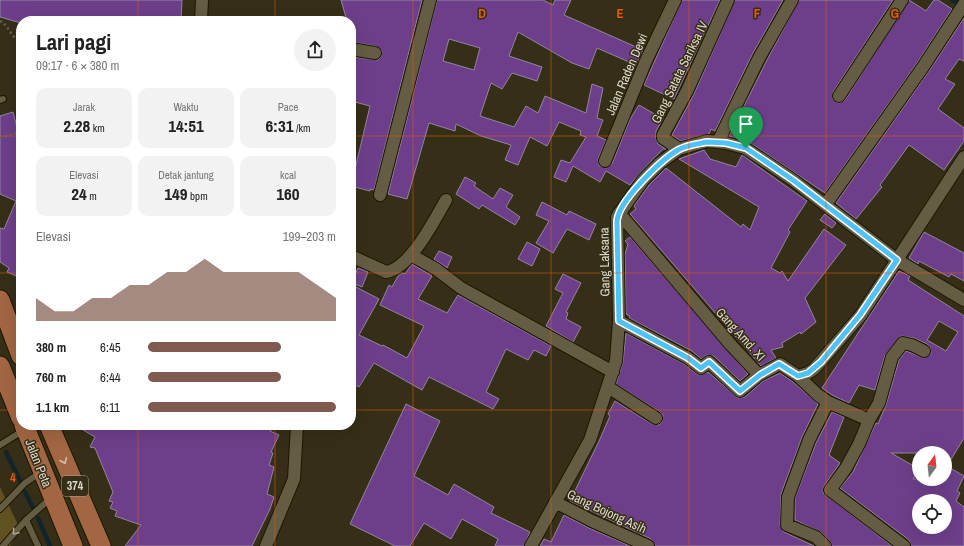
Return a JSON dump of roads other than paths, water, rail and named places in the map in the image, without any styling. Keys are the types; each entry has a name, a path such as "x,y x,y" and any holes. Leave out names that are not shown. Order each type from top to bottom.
{"main road":[{"path":"0,300 16,343"},
{"name":"Jalan Peta","path":"0,366 16,396"},
{"name":"Jalan Peta","path":"25,430 73,546"},
{"name":"Jalan Peta","path":"51,430 101,546"}],"street":[{"path":"201,16 202,0"},
{"path":"380,195 430,0"},
{"name":"Jalan Raden Dewi","path":"605,161 645,63 675,0"},
{"name":"Gang Satata Sariksa IV","path":"679,149 663,138 663,135 686,91 728,0"},
{"path":"718,142 759,58 792,0"},
{"path":"839,96 902,0"},
{"path":"826,204 923,67 964,4 958,0"},
{"path":"356,50 375,53"},
{"name":"Gang Laksana","path":"533,545 590,440 616,361 619,321 617,222 619,213 643,180 660,162 679,149 707,142 718,142 746,148 826,204 897,260 964,300"},
{"path":"869,420 828,402 818,395 798,376 808,373 821,362 860,315 964,157"},
{"path":"356,258 386,272 400,267 411,255 432,225 446,200"},
{"name":"Gang Amd. XI","path":"619,213 731,345 760,375 780,364 798,376"},
{"path":"411,255 436,269 461,288 613,372"},
{"path":"619,321 681,355 701,368 709,362 740,391 760,375"},
{"path":"904,546 830,490 846,468 859,444 869,420 879,403 892,357 903,343 912,345 924,351"},
{"path":"608,387 656,418"},
{"path":"825,546 816,537 787,525 788,498 809,440 828,402"},
{"path":"266,546 294,480 297,430"},
{"name":"Gang Bojong Asih","path":"555,502 592,521 648,546"}],"lane":[{"path":"0,445 16,430"},
{"path":"0,510 25,483 42,471"},
{"path":"3,546 26,520 53,496"},
{"path":"26,520 38,546"}],"waterway":[{"path":"952,0 962,4"},
{"path":"6,452 20,481"},
{"path":"25,492 33,508"},
{"path":"38,518 50,546"}]}
